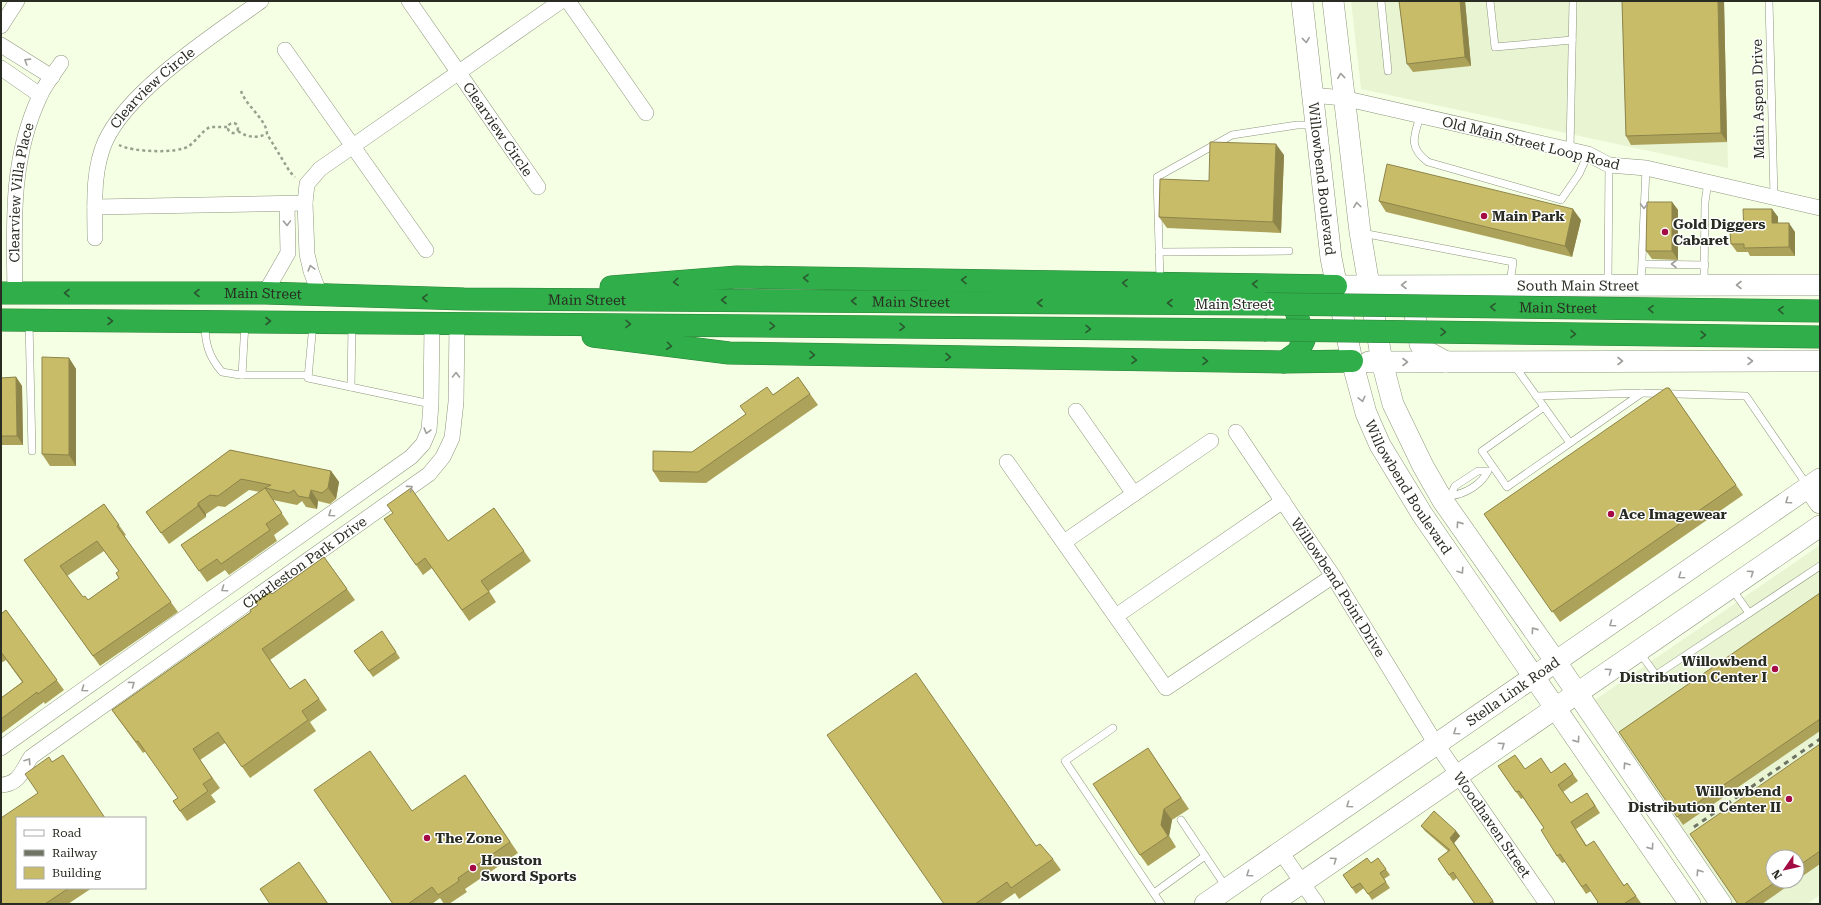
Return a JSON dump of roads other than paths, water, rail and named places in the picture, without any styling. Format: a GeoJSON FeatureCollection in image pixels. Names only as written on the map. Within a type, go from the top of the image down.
{"type":"FeatureCollection","features":[{"type":"Feature","properties":{"kind":"highway"},"geometry":{"type":"LineString","coordinates":[[464,299],[737,277],[1336,286]]}},
{"type":"Feature","properties":{"kind":"highway"},"geometry":{"type":"LineString","coordinates":[[1278,285],[1293,300],[1304,340],[1298,352],[1284,362]]}},
{"type":"Feature","properties":{"kind":"highway","name":"Main Street"},"geometry":{"type":"LineString","coordinates":[[8,293],[265,293],[464,299],[1265,304],[1820,310]]}},
{"type":"Feature","properties":{"kind":"highway","name":"Main Street"},"geometry":{"type":"LineString","coordinates":[[1,320],[1264,330],[1820,337]]}},
{"type":"Feature","properties":{"kind":"highway"},"geometry":{"type":"LineString","coordinates":[[491,323],[729,353],[1284,362],[1352,361]]}},
{"type":"Feature","properties":{"kind":"main road","name":"Willowbend Boulevard"},"geometry":{"type":"LineString","coordinates":[[1302,1],[1327,232],[1336,286],[1352,361],[1366,413],[1377,439],[1422,514],[1690,904]]}},
{"type":"Feature","properties":{"kind":"main road","name":"Willowbend Boulevard"},"geometry":{"type":"LineString","coordinates":[[1333,1],[1343,98],[1360,232],[1382,362],[1393,404],[1423,466],[1721,904]]}},
{"type":"Feature","properties":{"kind":"main road"},"geometry":{"type":"LineString","coordinates":[[1439,285],[1422,296],[1414,309],[1420,344],[1424,350],[1446,362]]}},
{"type":"Feature","properties":{"kind":"main road","name":"South Main Street"},"geometry":{"type":"LineString","coordinates":[[1336,286],[1820,285]]}},
{"type":"Feature","properties":{"kind":"main road"},"geometry":{"type":"LineString","coordinates":[[1352,361],[1820,361]]}},
{"type":"Feature","properties":{"kind":"main road","name":"Stella Link Road"},"geometry":{"type":"LineString","coordinates":[[1205,904],[1556,662],[1816,490]]}},
{"type":"Feature","properties":{"kind":"main road"},"geometry":{"type":"LineString","coordinates":[[1422,514],[1446,498]]}},
{"type":"Feature","properties":{"kind":"main road"},"geometry":{"type":"LineString","coordinates":[[1271,904],[1820,526]]}},
{"type":"Feature","properties":{"kind":"street"},"geometry":{"type":"LineString","coordinates":[[1,26],[17,1]]}},
{"type":"Feature","properties":{"kind":"street","name":"Clearview Circle"},"geometry":{"type":"LineString","coordinates":[[95,238],[95,190],[99,161],[107,139],[115,124],[132,102],[197,48],[261,1]]}},
{"type":"Feature","properties":{"kind":"street","name":"Clearview Circle"},"geometry":{"type":"LineString","coordinates":[[409,1],[538,187]]}},
{"type":"Feature","properties":{"kind":"street","name":"Clearview Circle"},"geometry":{"type":"LineString","coordinates":[[305,203],[307,184],[320,169],[561,1]]}},
{"type":"Feature","properties":{"kind":"street"},"geometry":{"type":"LineString","coordinates":[[568,1],[646,113]]}},
{"type":"Feature","properties":{"kind":"street"},"geometry":{"type":"LineString","coordinates":[[1,45],[52,77]]}},
{"type":"Feature","properties":{"kind":"street"},"geometry":{"type":"LineString","coordinates":[[285,50],[426,250]]}},
{"type":"Feature","properties":{"kind":"street","name":"Clearview Villa Place"},"geometry":{"type":"LineString","coordinates":[[8,293],[17,175],[26,129],[40,95],[61,63]]}},
{"type":"Feature","properties":{"kind":"street"},"geometry":{"type":"LineString","coordinates":[[1,68],[40,95]]}},
{"type":"Feature","properties":{"kind":"street","name":"Old Main Street Loop Road"},"geometry":{"type":"LineString","coordinates":[[1312,95],[1343,98],[1588,154],[1609,165],[1646,168],[1820,208]]}},
{"type":"Feature","properties":{"kind":"street"},"geometry":{"type":"LineString","coordinates":[[95,206],[287,205],[305,203],[307,254],[311,271],[320,295]]}},
{"type":"Feature","properties":{"kind":"street"},"geometry":{"type":"LineString","coordinates":[[265,293],[288,252],[287,205]]}},
{"type":"Feature","properties":{"kind":"street"},"geometry":{"type":"LineString","coordinates":[[288,242],[307,239]]}},
{"type":"Feature","properties":{"kind":"street","name":"Charleston Park Drive"},"geometry":{"type":"LineString","coordinates":[[1,748],[411,457],[423,444],[429,430],[432,404],[432,323]]}},
{"type":"Feature","properties":{"kind":"street","name":"Charleston Park Drive"},"geometry":{"type":"LineString","coordinates":[[1,785],[7,785],[16,780],[31,757],[214,625],[429,474],[443,457],[452,438],[456,402],[457,323]]}},
{"type":"Feature","properties":{"kind":"street"},"geometry":{"type":"LineString","coordinates":[[1076,411],[1134,494]]}},
{"type":"Feature","properties":{"kind":"street","name":"Willowbend Point Drive"},"geometry":{"type":"LineString","coordinates":[[1236,432],[1333,576],[1437,745]]}},
{"type":"Feature","properties":{"kind":"street"},"geometry":{"type":"LineString","coordinates":[[1064,542],[1211,441]]}},
{"type":"Feature","properties":{"kind":"street"},"geometry":{"type":"LineString","coordinates":[[1007,462],[1166,688],[1333,576]]}},
{"type":"Feature","properties":{"kind":"street"},"geometry":{"type":"LineString","coordinates":[[380,480],[394,500]]}},
{"type":"Feature","properties":{"kind":"street"},"geometry":{"type":"LineString","coordinates":[[1116,616],[1283,501]]}},
{"type":"Feature","properties":{"kind":"street"},"geometry":{"type":"LineString","coordinates":[[201,605],[214,625]]}},
{"type":"Feature","properties":{"kind":"street"},"geometry":{"type":"LineString","coordinates":[[45,716],[59,737]]}},
{"type":"Feature","properties":{"kind":"street","name":"Woodhaven Street"},"geometry":{"type":"LineString","coordinates":[[1437,745],[1547,904]]}},
{"type":"Feature","properties":{"kind":"street"},"geometry":{"type":"LineString","coordinates":[[1281,852],[1317,904]]}},
{"type":"Feature","properties":{"kind":"lane"},"geometry":{"type":"LineString","coordinates":[[1381,1],[1388,71]]}},
{"type":"Feature","properties":{"kind":"lane"},"geometry":{"type":"LineString","coordinates":[[1490,1],[1495,47],[1572,40]]}},
{"type":"Feature","properties":{"kind":"lane"},"geometry":{"type":"LineString","coordinates":[[1570,150],[1573,1]]}},
{"type":"Feature","properties":{"kind":"lane","name":"Main Aspen Drive"},"geometry":{"type":"LineString","coordinates":[[1769,1],[1774,197]]}},
{"type":"Feature","properties":{"kind":"lane"},"geometry":{"type":"LineString","coordinates":[[1420,116],[1414,143],[1418,155],[1428,162],[1560,200],[1579,174],[1588,154]]}},
{"type":"Feature","properties":{"kind":"lane"},"geometry":{"type":"LineString","coordinates":[[1160,283],[1156,177],[1232,134],[1297,125],[1315,125]]}},
{"type":"Feature","properties":{"kind":"lane"},"geometry":{"type":"LineString","coordinates":[[1608,286],[1609,165]]}},
{"type":"Feature","properties":{"kind":"lane"},"geometry":{"type":"LineString","coordinates":[[1641,285],[1646,168]]}},
{"type":"Feature","properties":{"kind":"lane"},"geometry":{"type":"LineString","coordinates":[[1704,285],[1705,202],[1708,182]]}},
{"type":"Feature","properties":{"kind":"lane"},"geometry":{"type":"LineString","coordinates":[[1360,232],[1513,262],[1509,285]]}},
{"type":"Feature","properties":{"kind":"lane"},"geometry":{"type":"LineString","coordinates":[[1159,252],[1290,252]]}},
{"type":"Feature","properties":{"kind":"lane"},"geometry":{"type":"LineString","coordinates":[[1643,264],[1705,264]]}},
{"type":"Feature","properties":{"kind":"lane"},"geometry":{"type":"LineString","coordinates":[[29,320],[32,451]]}},
{"type":"Feature","properties":{"kind":"lane"},"geometry":{"type":"LineString","coordinates":[[205,321],[205,334],[212,360],[222,372],[242,375],[308,375]]}},
{"type":"Feature","properties":{"kind":"lane"},"geometry":{"type":"LineString","coordinates":[[242,375],[245,321]]}},
{"type":"Feature","properties":{"kind":"lane"},"geometry":{"type":"LineString","coordinates":[[313,322],[308,378],[432,404]]}},
{"type":"Feature","properties":{"kind":"lane"},"geometry":{"type":"LineString","coordinates":[[351,387],[352,322]]}},
{"type":"Feature","properties":{"kind":"lane"},"geometry":{"type":"LineString","coordinates":[[1511,362],[1570,443]]}},
{"type":"Feature","properties":{"kind":"lane"},"geometry":{"type":"LineString","coordinates":[[1536,396],[1642,393],[1746,396],[1816,490]]}},
{"type":"Feature","properties":{"kind":"lane"},"geometry":{"type":"LineString","coordinates":[[1544,407],[1482,451],[1491,469],[1507,486],[1642,393]]}},
{"type":"Feature","properties":{"kind":"lane"},"geometry":{"type":"LineString","coordinates":[[1446,498],[1455,486],[1478,471],[1491,469]]}},
{"type":"Feature","properties":{"kind":"lane"},"geometry":{"type":"LineString","coordinates":[[1446,498],[1461,495],[1484,479],[1491,469]]}},
{"type":"Feature","properties":{"kind":"lane"},"geometry":{"type":"LineString","coordinates":[[1638,651],[1656,674],[1820,566]]}},
{"type":"Feature","properties":{"kind":"lane"},"geometry":{"type":"LineString","coordinates":[[1731,587],[1749,613]]}},
{"type":"Feature","properties":{"kind":"lane"},"geometry":{"type":"LineString","coordinates":[[1113,728],[1065,761],[1161,904]]}},
{"type":"Feature","properties":{"kind":"lane"},"geometry":{"type":"LineString","coordinates":[[1181,820],[1227,889]]}},
{"type":"Feature","properties":{"kind":"lane"},"geometry":{"type":"LineString","coordinates":[[1154,893],[1205,856]]}},
{"type":"Feature","properties":{"kind":"railway"},"geometry":{"type":"LineString","coordinates":[[1694,827],[1820,739]]}},
{"type":"Feature","properties":{"kind":"place","name":"Main Park"},"geometry":{"type":"Point","coordinates":[1484,216]}},
{"type":"Feature","properties":{"kind":"place","name":"Gold Diggers Cabaret"},"geometry":{"type":"Point","coordinates":[1665,232]}},
{"type":"Feature","properties":{"kind":"place","name":"Ace Imagewear"},"geometry":{"type":"Point","coordinates":[1611,514]}},
{"type":"Feature","properties":{"kind":"place","name":"Willowbend Distribution Center I"},"geometry":{"type":"Point","coordinates":[1775,669]}},
{"type":"Feature","properties":{"kind":"place","name":"Willowbend Distribution Center II"},"geometry":{"type":"Point","coordinates":[1789,799]}},
{"type":"Feature","properties":{"kind":"place","name":"The Zone"},"geometry":{"type":"Point","coordinates":[427,838]}},
{"type":"Feature","properties":{"kind":"place","name":"Houston Sword Sports"},"geometry":{"type":"Point","coordinates":[473,868]}}]}
